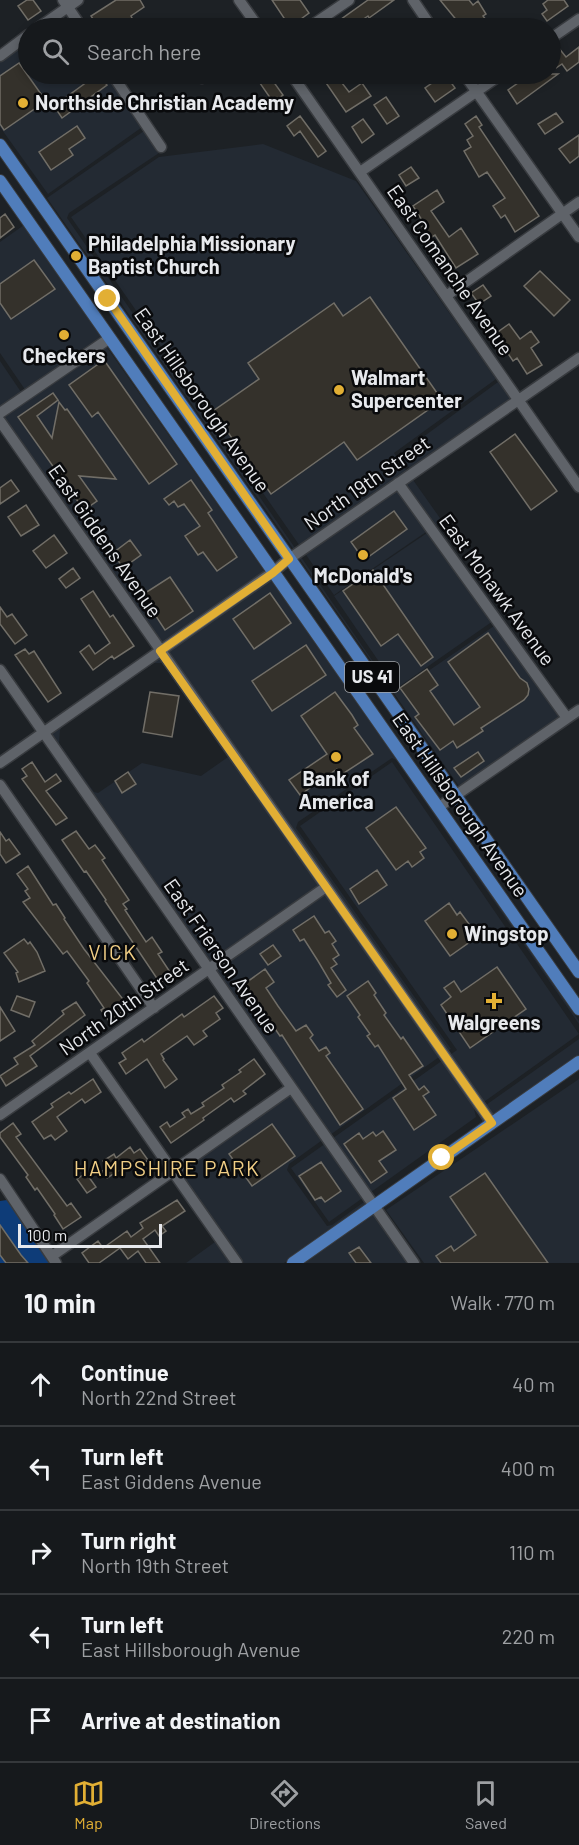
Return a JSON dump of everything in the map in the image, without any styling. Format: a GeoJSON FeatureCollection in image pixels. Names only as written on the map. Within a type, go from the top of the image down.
{"type":"FeatureCollection","features":[{"type":"Feature","properties":{"kind":"main road","name":"East Hillsborough Avenue"},"geometry":{"type":"LineString","coordinates":[[0,145],[579,972]]}},
{"type":"Feature","properties":{"kind":"main road","name":"East Hillsborough Avenue"},"geometry":{"type":"LineString","coordinates":[[0,181],[579,1009]]}},
{"type":"Feature","properties":{"kind":"main road"},"geometry":{"type":"LineString","coordinates":[[292,1263],[579,1062]]}},
{"type":"Feature","properties":{"kind":"street"},"geometry":{"type":"LineString","coordinates":[[49,18],[65,4],[78,0]]}},
{"type":"Feature","properties":{"kind":"street"},"geometry":{"type":"LineString","coordinates":[[239,0],[252,18]]}},
{"type":"Feature","properties":{"kind":"street"},"geometry":{"type":"LineString","coordinates":[[323,18],[349,0]]}},
{"type":"Feature","properties":{"kind":"street"},"geometry":{"type":"LineString","coordinates":[[412,0],[425,18]]}},
{"type":"Feature","properties":{"kind":"street"},"geometry":{"type":"LineString","coordinates":[[65,4],[75,18]]}},
{"type":"Feature","properties":{"kind":"street"},"geometry":{"type":"LineString","coordinates":[[561,31],[579,19]]}},
{"type":"Feature","properties":{"kind":"street"},"geometry":{"type":"LineString","coordinates":[[0,56],[18,42]]}},
{"type":"Feature","properties":{"kind":"street"},"geometry":{"type":"LineString","coordinates":[[122,84],[161,147]]}},
{"type":"Feature","properties":{"kind":"street","name":"East Comanche Avenue"},"geometry":{"type":"LineString","coordinates":[[298,84],[579,488]]}},
{"type":"Feature","properties":{"kind":"street"},"geometry":{"type":"LineString","coordinates":[[471,84],[579,237]]}},
{"type":"Feature","properties":{"kind":"street"},"geometry":{"type":"LineString","coordinates":[[360,172],[487,84]]}},
{"type":"Feature","properties":{"kind":"street"},"geometry":{"type":"LineString","coordinates":[[446,296],[579,202]]}},
{"type":"Feature","properties":{"kind":"street"},"geometry":{"type":"LineString","coordinates":[[0,413],[110,338]]}},
{"type":"Feature","properties":{"kind":"street","name":"North 19th Street"},"geometry":{"type":"LineString","coordinates":[[0,763],[579,358]]}},
{"type":"Feature","properties":{"kind":"street","name":"East Giddens Avenue"},"geometry":{"type":"LineString","coordinates":[[0,421],[492,1123]]}},
{"type":"Feature","properties":{"kind":"street","name":"East Mohawk Avenue"},"geometry":{"type":"LineString","coordinates":[[398,483],[567,718]]}},
{"type":"Feature","properties":{"kind":"street","name":"East Frierson Avenue"},"geometry":{"type":"LineString","coordinates":[[0,670],[414,1263]]}},
{"type":"Feature","properties":{"kind":"street"},"geometry":{"type":"LineString","coordinates":[[439,807],[579,710]]}},
{"type":"Feature","properties":{"kind":"street"},"geometry":{"type":"LineString","coordinates":[[0,785],[154,1008]]}},
{"type":"Feature","properties":{"kind":"street","name":"North 20th Street"},"geometry":{"type":"LineString","coordinates":[[0,1115],[326,887]]}},
{"type":"Feature","properties":{"kind":"street"},"geometry":{"type":"LineString","coordinates":[[90,1053],[237,1263]]}},
{"type":"Feature","properties":{"kind":"street"},"geometry":{"type":"LineString","coordinates":[[0,1179],[54,1260],[173,1171],[291,1088]]}},
{"type":"Feature","properties":{"kind":"shaded area"},"geometry":{"type":"Polygon","coordinates":[[[18,49],[18,84],[115,84],[145,125],[48,194],[0,127],[0,62],[18,49]]]}},
{"type":"Feature","properties":{"kind":"shaded area"},"geometry":{"type":"Polygon","coordinates":[[[144,131],[159,153],[69,213],[67,218],[295,548],[294,550],[47,198],[144,131]]]}},
{"type":"Feature","properties":{"kind":"shaded area"},"geometry":{"type":"Polygon","coordinates":[[[263,144],[356,181],[496,379],[394,453],[442,521],[334,595],[71,217],[159,157],[263,144]]]}},
{"type":"Feature","properties":{"kind":"shaded area"},"geometry":{"type":"Polygon","coordinates":[[[24,225],[103,338],[26,391],[0,353],[0,242],[24,225]]]}},
{"type":"Feature","properties":{"kind":"shaded area"},"geometry":{"type":"Polygon","coordinates":[[[106,346],[265,572],[162,643],[4,416],[106,346]]]}},
{"type":"Feature","properties":{"kind":"shaded area"},"geometry":{"type":"Polygon","coordinates":[[[0,361],[21,392],[0,407],[0,361]]]}},
{"type":"Feature","properties":{"kind":"shaded area"},"geometry":{"type":"Polygon","coordinates":[[[498,382],[511,400],[410,469],[400,454],[498,382]]]}},
{"type":"Feature","properties":{"kind":"shaded area"},"geometry":{"type":"Polygon","coordinates":[[[430,531],[493,621],[397,688],[334,596],[430,531]]]}},
{"type":"Feature","properties":{"kind":"shaded area"},"geometry":{"type":"Polygon","coordinates":[[[301,557],[394,692],[399,691],[494,626],[560,718],[459,786],[299,558],[301,557]]]}},
{"type":"Feature","properties":{"kind":"shaded area"},"geometry":{"type":"Polygon","coordinates":[[[271,580],[579,1021],[579,1024],[396,760],[392,758],[298,822],[296,828],[451,1049],[448,1051],[167,652],[271,580]]]}},
{"type":"Feature","properties":{"kind":"shaded area"},"geometry":{"type":"Polygon","coordinates":[[[158,658],[162,663],[154,663],[62,727],[59,743],[94,792],[98,793],[142,763],[201,776],[228,757],[319,886],[210,963],[50,733],[158,658]]]}},
{"type":"Feature","properties":{"kind":"shaded area"},"geometry":{"type":"Polygon","coordinates":[[[392,762],[579,1034],[474,1109],[476,1117],[329,1222],[291,1168],[457,1050],[300,826],[392,762]]]}},
{"type":"Feature","properties":{"kind":"shaded area"},"geometry":{"type":"Polygon","coordinates":[[[324,894],[439,1057],[330,1135],[216,971],[324,894]]]}},
{"type":"Feature","properties":{"kind":"shaded area"},"geometry":{"type":"Polygon","coordinates":[[[579,1039],[579,1056],[494,1116],[486,1105],[579,1039]]]}},
{"type":"Feature","properties":{"kind":"shaded area"},"geometry":{"type":"Polygon","coordinates":[[[579,1079],[579,1263],[424,1263],[386,1210],[579,1079]]]}},
{"type":"Feature","properties":{"kind":"shaded area"},"geometry":{"type":"Polygon","coordinates":[[[289,1095],[321,1141],[289,1164],[287,1170],[327,1226],[332,1225],[364,1202],[366,1205],[284,1263],[244,1263],[180,1172],[289,1095]]]}},
{"type":"Feature","properties":{"kind":"shaded area"},"geometry":{"type":"Polygon","coordinates":[[[7,1200],[50,1263],[0,1263],[0,1201],[7,1200]]]}},
{"type":"Feature","properties":{"kind":"shaded area"},"geometry":{"type":"Polygon","coordinates":[[[372,1213],[407,1263],[301,1263],[372,1213]]]}},
{"type":"Feature","properties":{"kind":"shaded area"},"geometry":{"type":"Polygon","coordinates":[[[215,1242],[230,1263],[186,1263],[215,1242]]]}},
{"type":"Feature","properties":{"kind":"building"},"geometry":{"type":"Polygon","coordinates":[[[27,0],[33,0],[41,11],[31,18],[27,18],[18,6],[27,0]]]}},
{"type":"Feature","properties":{"kind":"building"},"geometry":{"type":"Polygon","coordinates":[[[116,0],[140,0],[144,7],[131,16],[132,18],[92,18],[91,16],[116,0]]]}},
{"type":"Feature","properties":{"kind":"building"},"geometry":{"type":"Polygon","coordinates":[[[272,0],[300,0],[309,13],[302,18],[284,18],[272,0]]]}},
{"type":"Feature","properties":{"kind":"building"},"geometry":{"type":"Polygon","coordinates":[[[368,0],[394,0],[369,18],[368,16],[343,18],[368,0]]]}},
{"type":"Feature","properties":{"kind":"building"},"geometry":{"type":"Polygon","coordinates":[[[440,0],[469,0],[473,5],[478,1],[486,14],[483,16],[484,18],[455,18],[440,0]]]}},
{"type":"Feature","properties":{"kind":"building"},"geometry":{"type":"Polygon","coordinates":[[[548,0],[564,0],[568,6],[551,18],[545,18],[542,14],[547,10],[543,4],[548,0]]]}},
{"type":"Feature","properties":{"kind":"building"},"geometry":{"type":"Polygon","coordinates":[[[579,47],[579,62],[567,71],[562,64],[561,51],[566,57],[579,47]]]}},
{"type":"Feature","properties":{"kind":"building"},"geometry":{"type":"Polygon","coordinates":[[[18,64],[18,84],[34,84],[46,101],[4,130],[0,124],[0,76],[18,64]]]}},
{"type":"Feature","properties":{"kind":"building"},"geometry":{"type":"Polygon","coordinates":[[[84,84],[107,85],[62,118],[54,106],[84,84]]]}},
{"type":"Feature","properties":{"kind":"building"},"geometry":{"type":"Polygon","coordinates":[[[261,84],[275,84],[283,95],[273,102],[261,84]]]}},
{"type":"Feature","properties":{"kind":"building"},"geometry":{"type":"Polygon","coordinates":[[[327,84],[343,84],[349,92],[363,84],[371,96],[346,112],[327,84]]]}},
{"type":"Feature","properties":{"kind":"building"},"geometry":{"type":"Polygon","coordinates":[[[431,84],[452,84],[455,88],[435,102],[425,88],[431,84]]]}},
{"type":"Feature","properties":{"kind":"building"},"geometry":{"type":"Polygon","coordinates":[[[517,84],[544,84],[517,104],[508,90],[517,84]]]}},
{"type":"Feature","properties":{"kind":"building"},"geometry":{"type":"Polygon","coordinates":[[[386,97],[399,116],[387,124],[374,105],[386,97]]]}},
{"type":"Feature","properties":{"kind":"building"},"geometry":{"type":"Polygon","coordinates":[[[556,113],[563,122],[545,134],[538,124],[556,113]]]}},
{"type":"Feature","properties":{"kind":"building"},"geometry":{"type":"Polygon","coordinates":[[[300,116],[326,151],[318,157],[300,131],[294,136],[287,126],[300,116]]]}},
{"type":"Feature","properties":{"kind":"building"},"geometry":{"type":"Polygon","coordinates":[[[476,116],[482,125],[479,127],[539,216],[515,232],[505,215],[501,218],[493,206],[505,198],[487,172],[479,177],[464,151],[471,147],[467,140],[473,136],[465,124],[476,116]]]}},
{"type":"Feature","properties":{"kind":"building"},"geometry":{"type":"Polygon","coordinates":[[[363,119],[374,134],[362,143],[352,127],[363,119]]]}},
{"type":"Feature","properties":{"kind":"building"},"geometry":{"type":"Polygon","coordinates":[[[77,126],[85,138],[69,149],[73,155],[51,170],[39,152],[77,126]]]}},
{"type":"Feature","properties":{"kind":"building"},"geometry":{"type":"Polygon","coordinates":[[[579,135],[579,156],[570,163],[559,149],[579,135]]]}},
{"type":"Feature","properties":{"kind":"building"},"geometry":{"type":"Polygon","coordinates":[[[411,167],[419,178],[406,186],[399,175],[411,167]]]}},
{"type":"Feature","properties":{"kind":"building"},"geometry":{"type":"Polygon","coordinates":[[[437,190],[444,202],[431,211],[449,237],[461,228],[478,254],[456,268],[435,235],[430,238],[426,233],[422,227],[425,225],[413,206],[437,190]]]}},
{"type":"Feature","properties":{"kind":"building"},"geometry":{"type":"Polygon","coordinates":[[[5,214],[14,227],[0,238],[0,218],[5,214]]]}},
{"type":"Feature","properties":{"kind":"building"},"geometry":{"type":"Polygon","coordinates":[[[34,260],[55,289],[11,319],[0,303],[0,284],[34,260]]]}},
{"type":"Feature","properties":{"kind":"building"},"geometry":{"type":"Polygon","coordinates":[[[540,271],[570,300],[554,316],[524,286],[540,271]]]}},
{"type":"Feature","properties":{"kind":"building"},"geometry":{"type":"Polygon","coordinates":[[[483,285],[491,296],[479,304],[471,293],[483,285]]]}},
{"type":"Feature","properties":{"kind":"building","name":"Walmart Supercenter"},"geometry":{"type":"Polygon","coordinates":[[[370,297],[442,400],[357,460],[344,442],[271,494],[213,411],[259,379],[248,363],[334,303],[343,316],[370,297]]]}},
{"type":"Feature","properties":{"kind":"building"},"geometry":{"type":"Polygon","coordinates":[[[509,324],[520,339],[531,331],[539,342],[531,348],[542,365],[527,374],[517,358],[513,361],[495,334],[509,324]]]}},
{"type":"Feature","properties":{"kind":"building"},"geometry":{"type":"Polygon","coordinates":[[[104,360],[177,464],[149,484],[98,412],[92,417],[69,385],[104,360]]]}},
{"type":"Feature","properties":{"kind":"building"},"geometry":{"type":"Polygon","coordinates":[[[53,393],[58,400],[37,416],[52,438],[59,402],[65,410],[67,409],[116,479],[79,476],[97,501],[84,510],[18,417],[53,393]]]}},
{"type":"Feature","properties":{"kind":"building"},"geometry":{"type":"Polygon","coordinates":[[[515,434],[557,491],[531,510],[490,452],[515,434]]]}},
{"type":"Feature","properties":{"kind":"building"},"geometry":{"type":"Polygon","coordinates":[[[11,480],[19,491],[0,504],[0,488],[11,480]]]}},
{"type":"Feature","properties":{"kind":"building"},"geometry":{"type":"Polygon","coordinates":[[[191,480],[212,510],[208,513],[237,557],[217,571],[203,552],[198,555],[185,536],[200,526],[184,504],[178,507],[174,501],[169,505],[164,499],[191,480]]]}},
{"type":"Feature","properties":{"kind":"building"},"geometry":{"type":"Polygon","coordinates":[[[26,505],[39,525],[21,536],[8,517],[26,505]]]}},
{"type":"Feature","properties":{"kind":"building"},"geometry":{"type":"Polygon","coordinates":[[[394,511],[407,529],[364,560],[351,542],[394,511]]]}},
{"type":"Feature","properties":{"kind":"building"},"geometry":{"type":"Polygon","coordinates":[[[54,535],[67,553],[46,568],[33,551],[54,535]]]}},
{"type":"Feature","properties":{"kind":"building"},"geometry":{"type":"Polygon","coordinates":[[[130,540],[141,555],[123,568],[113,553],[130,540]]]}},
{"type":"Feature","properties":{"kind":"building"},"geometry":{"type":"Polygon","coordinates":[[[73,568],[80,578],[66,588],[59,579],[73,568]]]}},
{"type":"Feature","properties":{"kind":"building"},"geometry":{"type":"Polygon","coordinates":[[[373,570],[433,657],[421,666],[398,634],[381,646],[343,591],[373,570]]]}},
{"type":"Feature","properties":{"kind":"building"},"geometry":{"type":"Polygon","coordinates":[[[170,577],[193,611],[165,630],[142,595],[170,577]]]}},
{"type":"Feature","properties":{"kind":"building"},"geometry":{"type":"Polygon","coordinates":[[[93,591],[110,617],[113,615],[134,646],[114,659],[112,656],[93,670],[80,652],[89,645],[95,654],[110,643],[81,599],[93,591]]]}},
{"type":"Feature","properties":{"kind":"building"},"geometry":{"type":"Polygon","coordinates":[[[270,593],[291,623],[254,649],[233,619],[270,593]]]}},
{"type":"Feature","properties":{"kind":"building"},"geometry":{"type":"Polygon","coordinates":[[[0,607],[7,617],[12,614],[27,635],[15,644],[0,624],[0,607]]]}},
{"type":"Feature","properties":{"kind":"building"},"geometry":{"type":"Polygon","coordinates":[[[488,633],[520,678],[527,683],[528,695],[481,728],[483,731],[457,748],[453,741],[440,750],[415,717],[419,714],[400,688],[427,669],[438,685],[430,691],[454,725],[480,707],[448,662],[488,633]]]}},
{"type":"Feature","properties":{"kind":"building"},"geometry":{"type":"Polygon","coordinates":[[[306,645],[326,675],[272,711],[252,681],[306,645]]]}},
{"type":"Feature","properties":{"kind":"building"},"geometry":{"type":"Polygon","coordinates":[[[25,649],[29,654],[34,651],[61,693],[48,702],[15,655],[25,649]]]}},
{"type":"Feature","properties":{"kind":"building"},"geometry":{"type":"Polygon","coordinates":[[[150,692],[179,696],[172,737],[143,732],[150,692]]]}},
{"type":"Feature","properties":{"kind":"building"},"geometry":{"type":"Polygon","coordinates":[[[335,692],[358,725],[354,728],[373,754],[341,775],[337,769],[300,795],[289,780],[327,754],[301,716],[335,692]]]}},
{"type":"Feature","properties":{"kind":"building"},"geometry":{"type":"Polygon","coordinates":[[[478,752],[484,761],[461,777],[454,768],[478,752]]]}},
{"type":"Feature","properties":{"kind":"building"},"geometry":{"type":"Polygon","coordinates":[[[32,762],[45,782],[56,774],[61,781],[46,791],[67,818],[56,825],[22,779],[27,776],[22,769],[32,762]]]}},
{"type":"Feature","properties":{"kind":"building"},"geometry":{"type":"Polygon","coordinates":[[[128,772],[136,784],[122,793],[115,781],[128,772]]]}},
{"type":"Feature","properties":{"kind":"building"},"geometry":{"type":"Polygon","coordinates":[[[396,807],[426,848],[420,852],[424,858],[412,867],[408,861],[396,870],[366,828],[396,807]]]}},
{"type":"Feature","properties":{"kind":"building"},"geometry":{"type":"Polygon","coordinates":[[[76,831],[89,849],[95,845],[105,858],[102,860],[129,900],[123,904],[127,909],[125,910],[146,942],[152,937],[162,952],[158,954],[172,975],[160,983],[106,900],[62,840],[76,831]]]}},
{"type":"Feature","properties":{"kind":"building"},"geometry":{"type":"Polygon","coordinates":[[[0,832],[6,841],[9,839],[20,854],[6,863],[0,854],[0,832]]]}},
{"type":"Feature","properties":{"kind":"building"},"geometry":{"type":"Polygon","coordinates":[[[28,866],[53,905],[56,904],[84,949],[129,1007],[109,1021],[101,1010],[104,1008],[87,983],[89,981],[67,951],[63,954],[23,902],[30,898],[25,891],[28,889],[17,874],[28,866]]]}},
{"type":"Feature","properties":{"kind":"building"},"geometry":{"type":"Polygon","coordinates":[[[377,870],[387,885],[359,904],[350,889],[377,870]]]}},
{"type":"Feature","properties":{"kind":"building"},"geometry":{"type":"Polygon","coordinates":[[[449,903],[457,915],[460,912],[469,924],[465,927],[474,939],[450,956],[425,921],[449,903]]]}},
{"type":"Feature","properties":{"kind":"building"},"geometry":{"type":"Polygon","coordinates":[[[314,916],[325,933],[329,931],[336,941],[332,944],[339,955],[333,959],[337,964],[331,968],[346,990],[337,997],[328,985],[331,983],[304,939],[300,941],[293,930],[314,916]]]}},
{"type":"Feature","properties":{"kind":"building"},"geometry":{"type":"Polygon","coordinates":[[[24,939],[28,944],[30,942],[37,952],[45,971],[19,982],[16,973],[18,972],[4,953],[24,939]]]}},
{"type":"Feature","properties":{"kind":"building"},"geometry":{"type":"Polygon","coordinates":[[[273,945],[281,956],[268,965],[260,954],[273,945]]]}},
{"type":"Feature","properties":{"kind":"building","name":"Walgreens"},"geometry":{"type":"Polygon","coordinates":[[[497,967],[526,1009],[470,1048],[441,1005],[451,997],[444,988],[454,981],[461,992],[497,967]]]}},
{"type":"Feature","properties":{"kind":"building"},"geometry":{"type":"Polygon","coordinates":[[[265,969],[274,982],[266,988],[278,1006],[296,1031],[306,1025],[313,1035],[310,1038],[319,1051],[326,1047],[330,1053],[326,1056],[363,1109],[340,1125],[282,1035],[280,1036],[253,997],[249,1000],[240,987],[265,969]]]}},
{"type":"Feature","properties":{"kind":"building"},"geometry":{"type":"Polygon","coordinates":[[[368,981],[386,1013],[384,1015],[423,1066],[409,1075],[419,1090],[424,1086],[429,1092],[423,1096],[436,1115],[414,1130],[393,1098],[406,1089],[378,1045],[375,1047],[367,1036],[370,1034],[347,996],[368,981]]]}},
{"type":"Feature","properties":{"kind":"building"},"geometry":{"type":"Polygon","coordinates":[[[17,996],[35,1002],[29,1017],[11,1010],[17,996]]]}},
{"type":"Feature","properties":{"kind":"building"},"geometry":{"type":"Polygon","coordinates":[[[214,996],[223,1008],[216,1013],[220,1019],[203,1031],[207,1036],[194,1045],[187,1036],[161,1054],[177,1079],[165,1088],[147,1059],[126,1074],[119,1063],[126,1059],[122,1053],[142,1039],[144,1042],[182,1014],[184,1017],[214,996]]]}},
{"type":"Feature","properties":{"kind":"building"},"geometry":{"type":"Polygon","coordinates":[[[76,1002],[85,1015],[30,1056],[37,1066],[6,1086],[0,1076],[18,1064],[14,1058],[35,1045],[32,1041],[64,1014],[62,1011],[76,1002]]]}},
{"type":"Feature","properties":{"kind":"building"},"geometry":{"type":"Polygon","coordinates":[[[0,1007],[15,1031],[0,1041],[0,1007]]]}},
{"type":"Feature","properties":{"kind":"building"},"geometry":{"type":"Polygon","coordinates":[[[254,1059],[265,1074],[243,1091],[246,1094],[234,1102],[231,1098],[171,1143],[160,1127],[167,1122],[170,1127],[185,1117],[182,1113],[188,1109],[191,1114],[204,1106],[202,1103],[224,1088],[222,1085],[241,1072],[239,1070],[254,1059]]]}},
{"type":"Feature","properties":{"kind":"building"},"geometry":{"type":"Polygon","coordinates":[[[93,1079],[101,1092],[85,1103],[82,1099],[57,1117],[67,1131],[55,1140],[51,1135],[44,1139],[32,1122],[53,1107],[51,1104],[93,1079]]]}},
{"type":"Feature","properties":{"kind":"building"},"geometry":{"type":"Polygon","coordinates":[[[13,1123],[21,1134],[16,1137],[67,1206],[71,1203],[81,1217],[63,1229],[55,1214],[37,1188],[35,1190],[26,1177],[28,1175],[0,1137],[0,1133],[13,1123]]]}},
{"type":"Feature","properties":{"kind":"building"},"geometry":{"type":"Polygon","coordinates":[[[272,1124],[295,1156],[252,1186],[229,1154],[272,1124]]]}},
{"type":"Feature","properties":{"kind":"building"},"geometry":{"type":"Polygon","coordinates":[[[383,1131],[396,1150],[379,1161],[387,1172],[371,1183],[344,1144],[359,1133],[363,1139],[373,1132],[376,1136],[383,1131]]]}},
{"type":"Feature","properties":{"kind":"building"},"geometry":{"type":"Polygon","coordinates":[[[130,1147],[134,1153],[140,1149],[148,1160],[137,1168],[133,1162],[107,1178],[102,1171],[108,1168],[103,1161],[114,1154],[116,1158],[130,1147]]]}},
{"type":"Feature","properties":{"kind":"building"},"geometry":{"type":"Polygon","coordinates":[[[321,1162],[341,1191],[325,1202],[321,1197],[315,1200],[299,1176],[321,1162]]]}},
{"type":"Feature","properties":{"kind":"building"},"geometry":{"type":"Polygon","coordinates":[[[86,1173],[96,1187],[87,1193],[77,1179],[86,1173]]]}},
{"type":"Feature","properties":{"kind":"building"},"geometry":{"type":"Polygon","coordinates":[[[485,1173],[548,1263],[441,1263],[436,1256],[451,1246],[454,1251],[476,1235],[450,1197],[485,1173]]]}},
{"type":"Feature","properties":{"kind":"building"},"geometry":{"type":"Polygon","coordinates":[[[177,1200],[185,1211],[162,1226],[166,1231],[159,1236],[155,1230],[143,1239],[160,1263],[146,1263],[138,1251],[128,1259],[120,1248],[99,1263],[89,1263],[82,1253],[98,1241],[103,1248],[127,1231],[131,1237],[143,1228],[140,1223],[177,1200]]]}},
{"type":"Feature","properties":{"kind":"building"},"geometry":{"type":"Polygon","coordinates":[[[0,1225],[28,1263],[6,1263],[0,1255],[0,1225]]]}},
{"type":"Feature","properties":{"kind":"building"},"geometry":{"type":"Polygon","coordinates":[[[359,1247],[371,1263],[356,1263],[349,1253],[359,1247]]]}},
{"type":"Feature","properties":{"kind":"place","name":"Northside Christian Academy"},"geometry":{"type":"Point","coordinates":[23,103]}},
{"type":"Feature","properties":{"kind":"place","name":"Philadelphia Missionary Baptist Church"},"geometry":{"type":"Point","coordinates":[76,256]}},
{"type":"Feature","properties":{"kind":"place","name":"Checkers"},"geometry":{"type":"Point","coordinates":[64,335]}},
{"type":"Feature","properties":{"kind":"place","name":"Walmart Supercenter"},"geometry":{"type":"Point","coordinates":[339,390]}},
{"type":"Feature","properties":{"kind":"place","name":"McDonald's"},"geometry":{"type":"Point","coordinates":[363,555]}},
{"type":"Feature","properties":{"kind":"place","name":"Bank of America"},"geometry":{"type":"Point","coordinates":[336,757]}},
{"type":"Feature","properties":{"kind":"place","name":"Wingstop"},"geometry":{"type":"Point","coordinates":[452,934]}},
{"type":"Feature","properties":{"kind":"place","name":"Walgreens"},"geometry":{"type":"Point","coordinates":[494,1001]}},
{"type":"Feature","properties":{"kind":"district","name":"VICK"},"geometry":{"type":"Point","coordinates":[113,953]}},
{"type":"Feature","properties":{"kind":"district","name":"HAMPSHIRE PARK"},"geometry":{"type":"Point","coordinates":[167,1169]}},
{"type":"Feature","properties":{"kind":"route"},"geometry":{"type":"LineString","coordinates":[[108,299],[289,559],[273,573],[160,651],[492,1123],[442,1158]]}}]}
